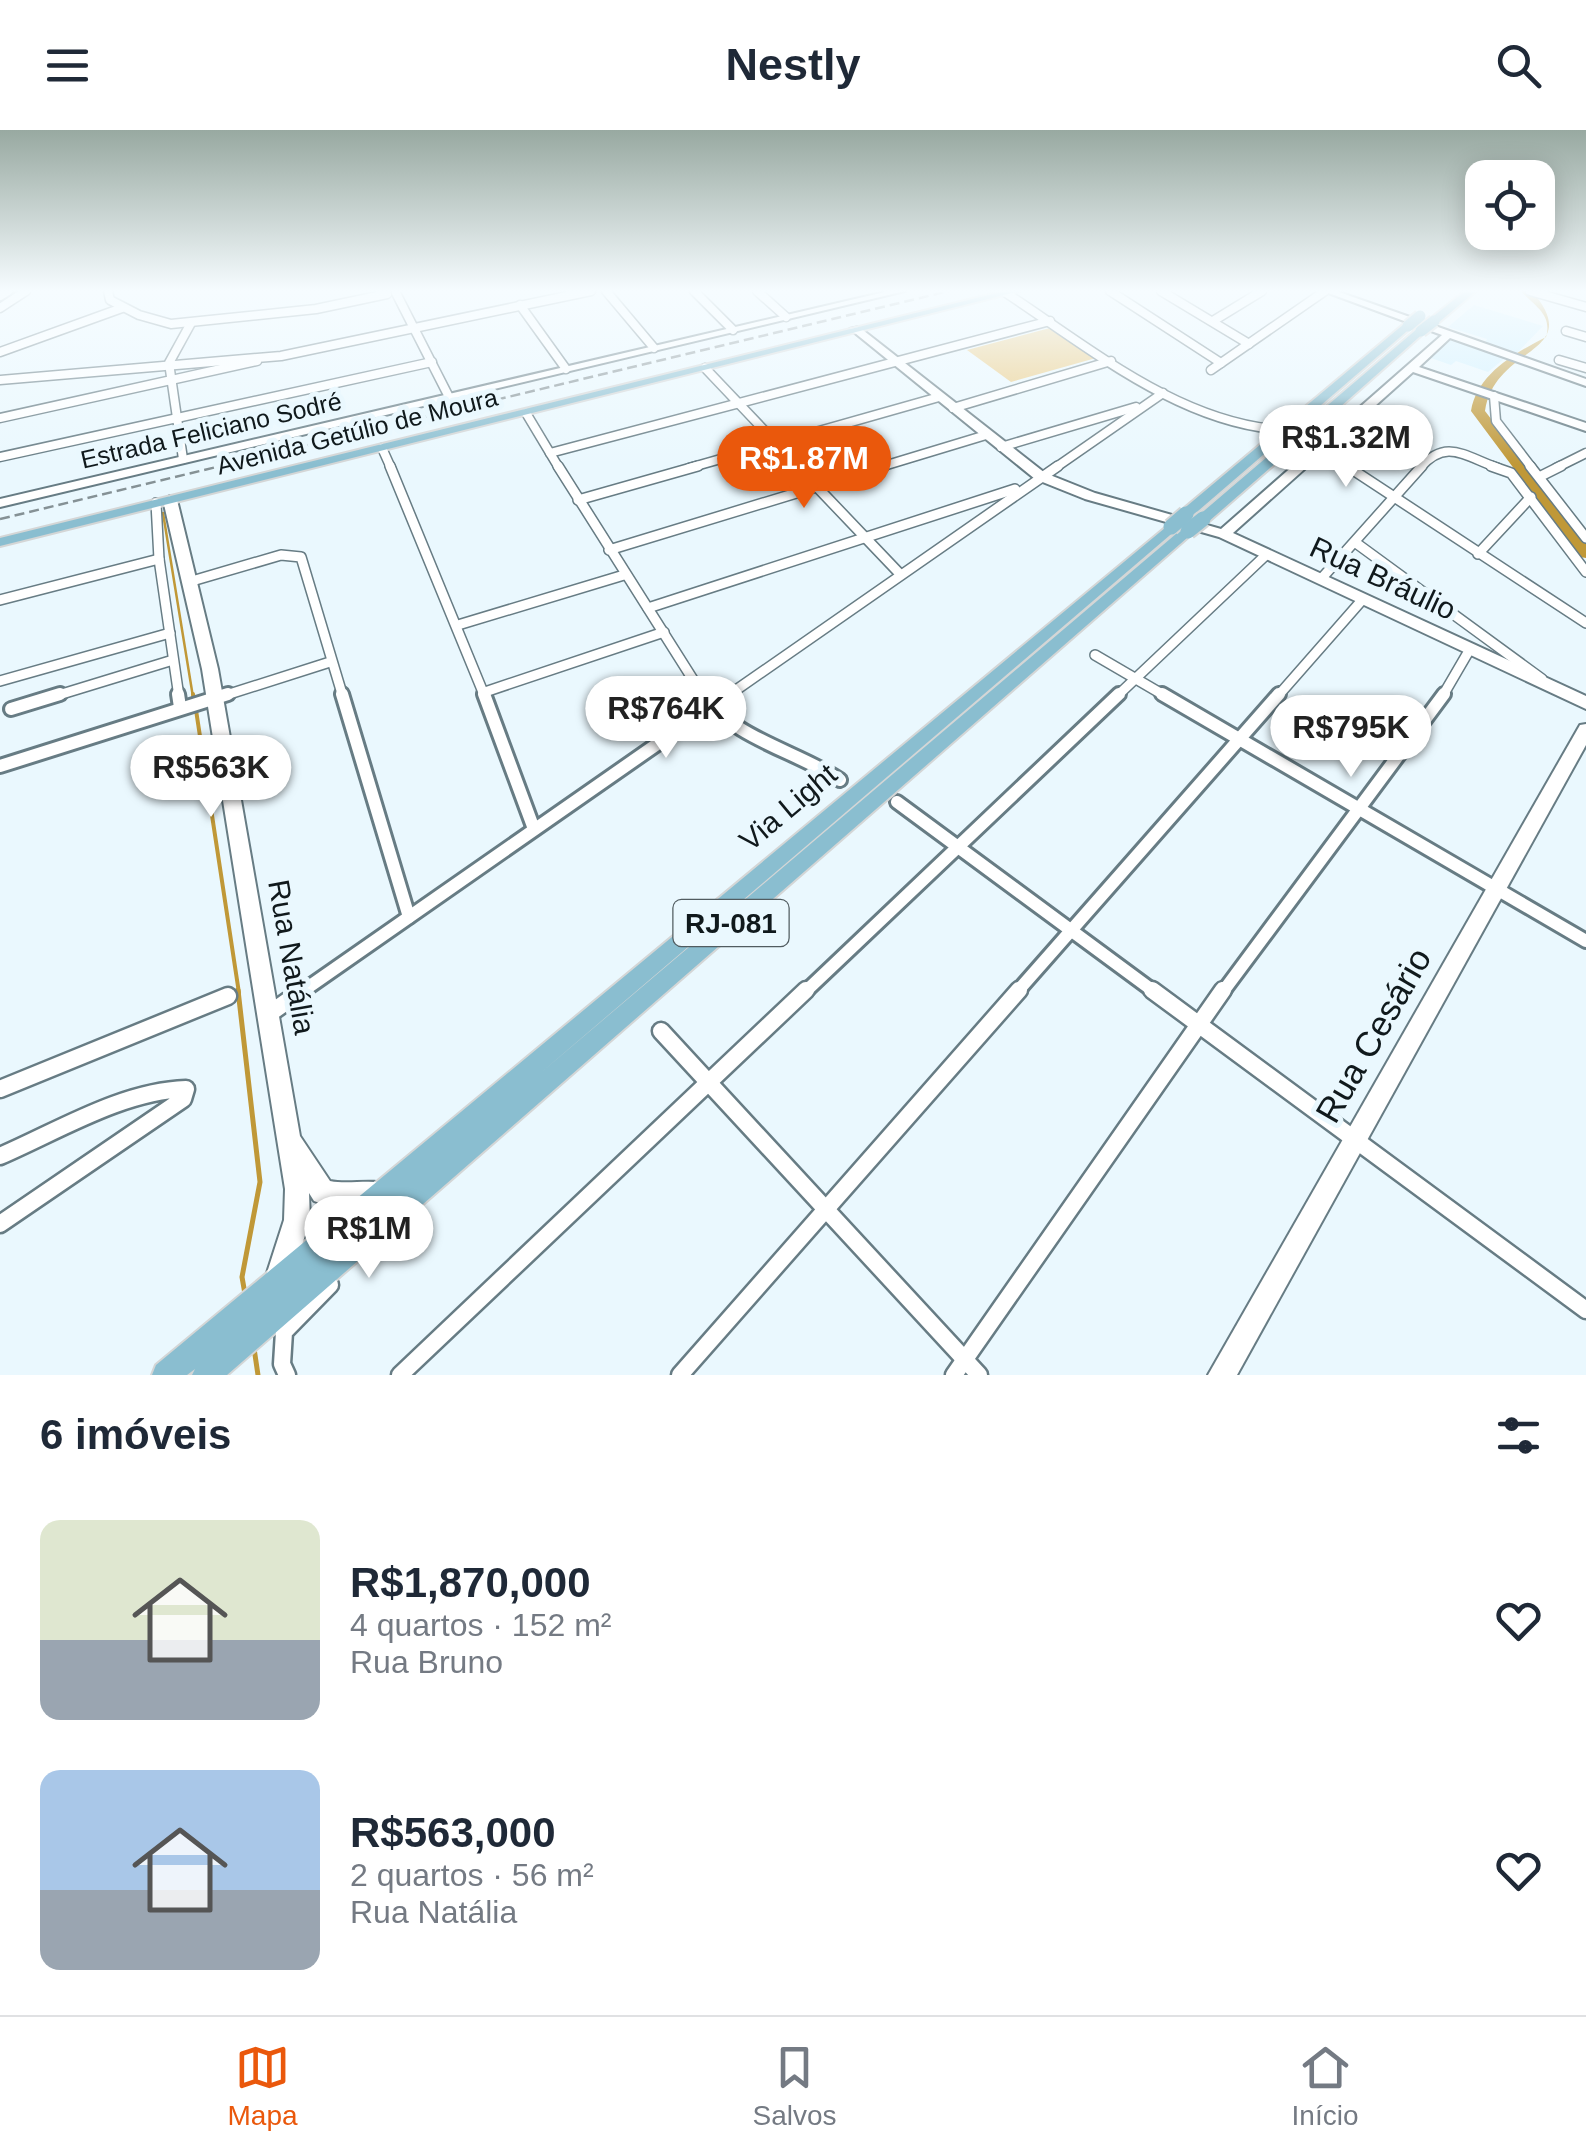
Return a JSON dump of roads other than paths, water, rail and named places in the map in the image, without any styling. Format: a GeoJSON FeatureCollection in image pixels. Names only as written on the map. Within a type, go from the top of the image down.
{"type":"FeatureCollection","features":[{"type":"Feature","properties":{"kind":"main road","name":"Avenida Getúlio de Moura"},"geometry":{"type":"LineString","coordinates":[[0,542],[163,502],[243,476],[550,394],[736,349]]}},
{"type":"Feature","properties":{"kind":"main road","name":"Avenida Getúlio de Moura"},"geometry":{"type":"LineString","coordinates":[[0,529],[382,448],[778,349]]}},
{"type":"Feature","properties":{"kind":"main road","name":"Via Light"},"geometry":{"type":"LineString","coordinates":[[166,1375],[220,1332],[426,1186],[1187,523],[1263,450],[1385,349]]}},
{"type":"Feature","properties":{"kind":"main road","name":"Via Light"},"geometry":{"type":"LineString","coordinates":[[213,1370],[274,1296],[380,1194],[1187,523],[1331,408],[1391,349]]}},
{"type":"Feature","properties":{"kind":"main road"},"geometry":{"type":"LineString","coordinates":[[609,392],[578,394],[627,376]]}},
{"type":"Feature","properties":{"kind":"main road"},"geometry":{"type":"LineString","coordinates":[[526,413],[562,400],[550,394]]}},
{"type":"Feature","properties":{"kind":"main road"},"geometry":{"type":"LineString","coordinates":[[1320,448],[1317,436],[1331,408]]}},
{"type":"Feature","properties":{"kind":"street"},"geometry":{"type":"LineString","coordinates":[[177,349],[169,363],[183,459]]}},
{"type":"Feature","properties":{"kind":"street"},"geometry":{"type":"LineString","coordinates":[[0,418],[314,349]]}},
{"type":"Feature","properties":{"kind":"street"},"geometry":{"type":"LineString","coordinates":[[425,349],[449,397]]}},
{"type":"Feature","properties":{"kind":"street"},"geometry":{"type":"LineString","coordinates":[[552,349],[566,369]]}},
{"type":"Feature","properties":{"kind":"street","name":"Estrada Feliciano Sodré"},"geometry":{"type":"LineString","coordinates":[[0,503],[649,349]]}},
{"type":"Feature","properties":{"kind":"street","name":"Rua Bráulio"},"geometry":{"type":"LineString","coordinates":[[880,349],[1040,476],[1090,496],[1224,534],[1586,703]]}},
{"type":"Feature","properties":{"kind":"street"},"geometry":{"type":"LineString","coordinates":[[550,452],[944,349]]}},
{"type":"Feature","properties":{"kind":"street"},"geometry":{"type":"LineString","coordinates":[[1092,349],[1163,393],[1248,427],[1287,430]]}},
{"type":"Feature","properties":{"kind":"street"},"geometry":{"type":"LineString","coordinates":[[1200,349],[1221,363]]}},
{"type":"Feature","properties":{"kind":"street"},"geometry":{"type":"LineString","coordinates":[[1211,370],[1241,349]]}},
{"type":"Feature","properties":{"kind":"street"},"geometry":{"type":"LineString","coordinates":[[1224,534],[1432,349]]}},
{"type":"Feature","properties":{"kind":"street"},"geometry":{"type":"LineString","coordinates":[[1492,349],[1586,383]]}},
{"type":"Feature","properties":{"kind":"street"},"geometry":{"type":"LineString","coordinates":[[0,376],[281,356]]}},
{"type":"Feature","properties":{"kind":"street"},"geometry":{"type":"LineString","coordinates":[[1559,360],[1586,368]]}},
{"type":"Feature","properties":{"kind":"street"},"geometry":{"type":"LineString","coordinates":[[0,457],[432,362]]}},
{"type":"Feature","properties":{"kind":"street"},"geometry":{"type":"LineString","coordinates":[[952,408],[1111,362]]}},
{"type":"Feature","properties":{"kind":"street"},"geometry":{"type":"LineString","coordinates":[[705,368],[900,574]]}},
{"type":"Feature","properties":{"kind":"street"},"geometry":{"type":"LineString","coordinates":[[1411,368],[1586,427]]}},
{"type":"Feature","properties":{"kind":"street"},"geometry":{"type":"LineString","coordinates":[[269,1014],[710,704],[1163,393]]}},
{"type":"Feature","properties":{"kind":"street"},"geometry":{"type":"LineString","coordinates":[[1491,395],[1496,420],[1586,538]]}},
{"type":"Feature","properties":{"kind":"street"},"geometry":{"type":"LineString","coordinates":[[578,500],[939,397]]}},
{"type":"Feature","properties":{"kind":"street"},"geometry":{"type":"LineString","coordinates":[[1001,447],[1148,403]]}},
{"type":"Feature","properties":{"kind":"street"},"geometry":{"type":"LineString","coordinates":[[526,413],[624,575],[710,704],[752,736],[816,764],[840,780]]}},
{"type":"Feature","properties":{"kind":"street"},"geometry":{"type":"LineString","coordinates":[[1104,415],[1119,423]]}},
{"type":"Feature","properties":{"kind":"street"},"geometry":{"type":"LineString","coordinates":[[1248,427],[1263,450]]}},
{"type":"Feature","properties":{"kind":"street"},"geometry":{"type":"LineString","coordinates":[[609,550],[986,436]]}},
{"type":"Feature","properties":{"kind":"street"},"geometry":{"type":"LineString","coordinates":[[382,448],[458,624],[534,829]]}},
{"type":"Feature","properties":{"kind":"street"},"geometry":{"type":"LineString","coordinates":[[1320,448],[1586,624]]}},
{"type":"Feature","properties":{"kind":"street"},"geometry":{"type":"LineString","coordinates":[[1321,579],[1434,452],[1452,450],[1508,471],[1586,572]]}},
{"type":"Feature","properties":{"kind":"street"},"geometry":{"type":"LineString","coordinates":[[1541,476],[1586,452]]}},
{"type":"Feature","properties":{"kind":"street"},"geometry":{"type":"LineString","coordinates":[[648,608],[1026,486]]}},
{"type":"Feature","properties":{"kind":"street"},"geometry":{"type":"LineString","coordinates":[[1478,554],[1531,497]]}},
{"type":"Feature","properties":{"kind":"street"},"geometry":{"type":"LineString","coordinates":[[163,502],[159,559],[182,707]]}},
{"type":"Feature","properties":{"kind":"street","name":"Rua Natália"},"geometry":{"type":"LineString","coordinates":[[163,502],[192,580],[288,1132],[298,1220],[274,1296]]}},
{"type":"Feature","properties":{"kind":"street"},"geometry":{"type":"LineString","coordinates":[[1356,543],[1556,689]]}},
{"type":"Feature","properties":{"kind":"street"},"geometry":{"type":"LineString","coordinates":[[192,580],[296,554],[300,557],[409,917]]}},
{"type":"Feature","properties":{"kind":"street"},"geometry":{"type":"LineString","coordinates":[[400,1375],[1267,554]]}},
{"type":"Feature","properties":{"kind":"street"},"geometry":{"type":"LineString","coordinates":[[0,600],[159,559]]}},
{"type":"Feature","properties":{"kind":"street"},"geometry":{"type":"LineString","coordinates":[[458,624],[624,575]]}},
{"type":"Feature","properties":{"kind":"street"},"geometry":{"type":"LineString","coordinates":[[680,1375],[1363,599]]}},
{"type":"Feature","properties":{"kind":"street"},"geometry":{"type":"LineString","coordinates":[[485,692],[664,632]]}},
{"type":"Feature","properties":{"kind":"street"},"geometry":{"type":"LineString","coordinates":[[0,681],[170,634]]}},
{"type":"Feature","properties":{"kind":"street"},"geometry":{"type":"LineString","coordinates":[[954,1375],[1199,1023],[1361,810],[1446,691],[1470,649],[1484,645],[1488,638]]}},
{"type":"Feature","properties":{"kind":"street"},"geometry":{"type":"LineString","coordinates":[[1095,655],[1586,941]]}},
{"type":"Feature","properties":{"kind":"street"},"geometry":{"type":"LineString","coordinates":[[11,708],[174,660]]}},
{"type":"Feature","properties":{"kind":"street"},"geometry":{"type":"LineString","coordinates":[[0,766],[330,662]]}},
{"type":"Feature","properties":{"kind":"street","name":"Rua Cesário"},"geometry":{"type":"LineString","coordinates":[[1222,1375],[1586,730]]}},
{"type":"Feature","properties":{"kind":"street"},"geometry":{"type":"LineString","coordinates":[[897,802],[1586,1310]]}},
{"type":"Feature","properties":{"kind":"street"},"geometry":{"type":"LineString","coordinates":[[0,1089],[228,996]]}},
{"type":"Feature","properties":{"kind":"street"},"geometry":{"type":"LineString","coordinates":[[661,1031],[979,1375]]}},
{"type":"Feature","properties":{"kind":"street"},"geometry":{"type":"LineString","coordinates":[[0,1156],[162,1090],[186,1089],[182,1098],[0,1224]]}},
{"type":"Feature","properties":{"kind":"street","name":"Rua Natália"},"geometry":{"type":"LineString","coordinates":[[288,1132],[323,1192],[348,1197],[380,1194]]}},
{"type":"Feature","properties":{"kind":"street"},"geometry":{"type":"LineString","coordinates":[[288,1375],[281,1349],[290,1321],[383,1237],[426,1186]]}},
{"type":"Feature","properties":{"kind":"waterway"},"geometry":{"type":"LineString","coordinates":[[1534,349],[1494,378],[1485,388],[1478,411],[1586,553]]}},
{"type":"Feature","properties":{"kind":"waterway"},"geometry":{"type":"LineString","coordinates":[[163,513],[193,697]]}},
{"type":"Feature","properties":{"kind":"waterway"},"geometry":{"type":"LineString","coordinates":[[193,694],[194,701]]}},
{"type":"Feature","properties":{"kind":"waterway"},"geometry":{"type":"LineString","coordinates":[[196,710],[239,993]]}},
{"type":"Feature","properties":{"kind":"waterway"},"geometry":{"type":"LineString","coordinates":[[238,990],[260,1182],[242,1277],[245,1294]]}},
{"type":"Feature","properties":{"kind":"waterway"},"geometry":{"type":"LineString","coordinates":[[254,1348],[258,1375]]}},
{"type":"Feature","properties":{"kind":"railway"},"geometry":{"type":"LineString","coordinates":[[0,519],[707,349]]}}]}
